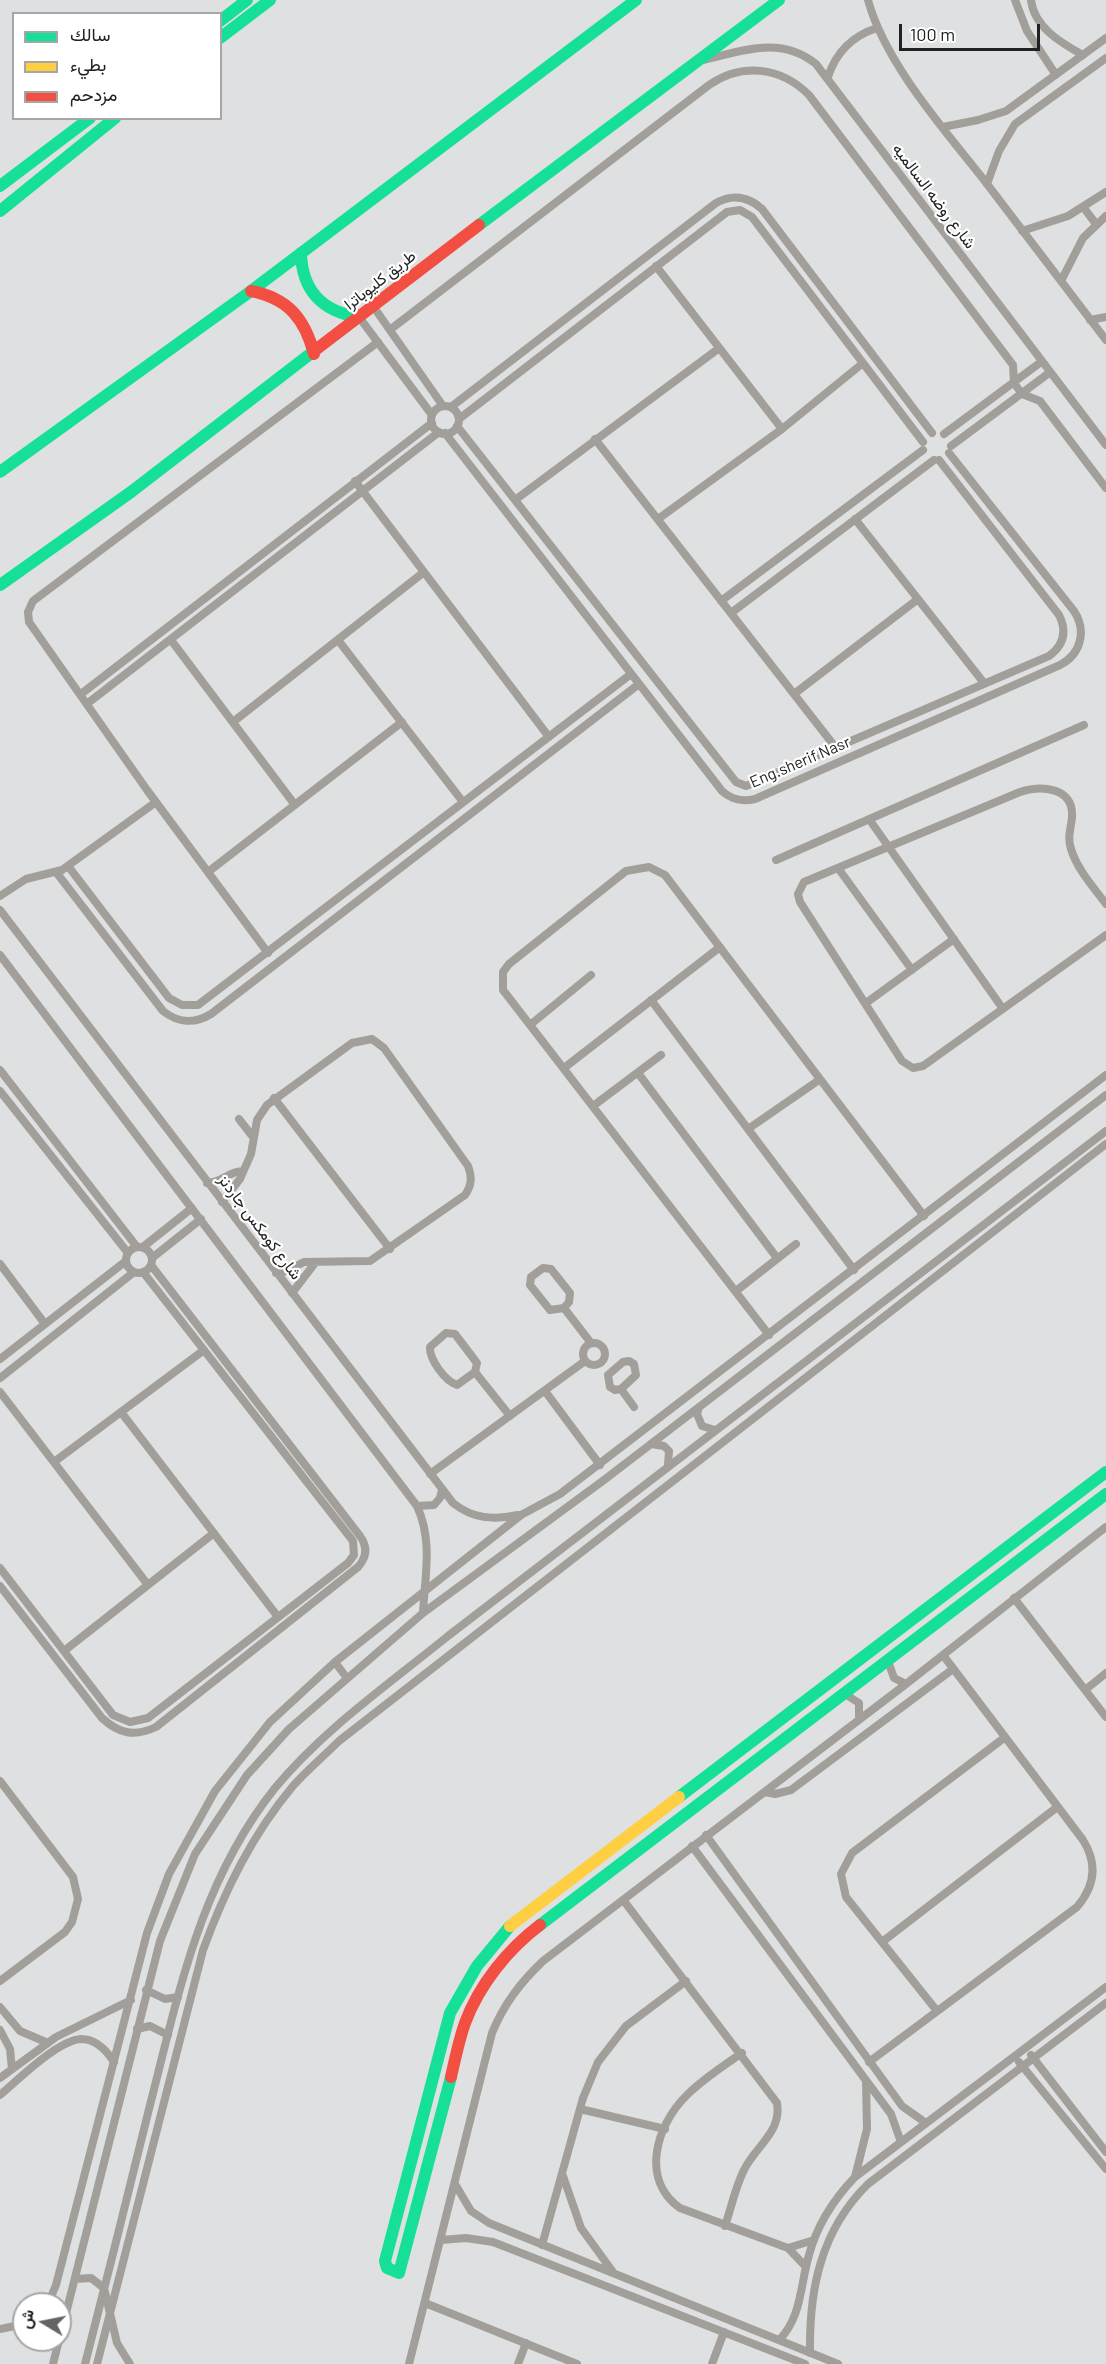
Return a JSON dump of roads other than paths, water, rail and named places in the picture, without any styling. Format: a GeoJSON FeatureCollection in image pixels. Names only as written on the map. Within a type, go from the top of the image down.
{"type":"FeatureCollection","features":[{"type":"Feature","properties":{"kind":"main road"},"geometry":{"type":"LineString","coordinates":[[222,20],[248,0]]}},
{"type":"Feature","properties":{"kind":"main road"},"geometry":{"type":"LineString","coordinates":[[222,36],[270,0]]}},
{"type":"Feature","properties":{"kind":"main road"},"geometry":{"type":"LineString","coordinates":[[0,472],[251,291],[636,0]]}},
{"type":"Feature","properties":{"kind":"main road","name":"طريق كليوباترا"},"geometry":{"type":"LineString","coordinates":[[0,585],[131,492],[779,0]]}},
{"type":"Feature","properties":{"kind":"main road"},"geometry":{"type":"LineString","coordinates":[[0,186],[87,120]]}},
{"type":"Feature","properties":{"kind":"main road"},"geometry":{"type":"LineString","coordinates":[[0,211],[113,120]]}},
{"type":"Feature","properties":{"kind":"main road"},"geometry":{"type":"LineString","coordinates":[[301,252],[303,277],[315,298],[335,313],[359,317]]}},
{"type":"Feature","properties":{"kind":"main road"},"geometry":{"type":"LineString","coordinates":[[251,291],[275,296],[291,305],[303,321],[314,354]]}},
{"type":"Feature","properties":{"kind":"main road"},"geometry":{"type":"LineString","coordinates":[[1106,1472],[512,1924],[486,1950],[465,1980],[450,2013],[384,2263],[387,2268],[399,2273],[465,2023],[478,1994],[498,1963],[524,1937],[1106,1494]]}},
{"type":"Feature","properties":{"kind":"street"},"geometry":{"type":"LineString","coordinates":[[868,0],[878,28],[892,56],[943,127],[1106,340]]}},
{"type":"Feature","properties":{"kind":"street"},"geometry":{"type":"LineString","coordinates":[[1015,0],[1027,31],[1056,75]]}},
{"type":"Feature","properties":{"kind":"street"},"geometry":{"type":"LineString","coordinates":[[1031,0],[1032,8],[1043,26],[1059,40],[1083,55]]}},
{"type":"Feature","properties":{"kind":"street"},"geometry":{"type":"LineString","coordinates":[[828,77],[843,49],[862,34],[878,28]]}},
{"type":"Feature","properties":{"kind":"street"},"geometry":{"type":"LineString","coordinates":[[943,127],[978,120],[1006,111],[1106,38]]}},
{"type":"Feature","properties":{"kind":"street","name":"شارع روضه السالميه"},"geometry":{"type":"LineString","coordinates":[[697,61],[747,48],[775,47],[809,59],[828,77],[867,134],[1106,445]]}},
{"type":"Feature","properties":{"kind":"street"},"geometry":{"type":"LineString","coordinates":[[987,184],[999,151],[1015,124],[1106,58]]}},
{"type":"Feature","properties":{"kind":"street"},"geometry":{"type":"LineString","coordinates":[[391,329],[709,85],[727,75],[755,70],[784,76],[808,95],[1013,365],[1014,383],[1022,393],[1040,401],[1106,488]]}},
{"type":"Feature","properties":{"kind":"street"},"geometry":{"type":"LineString","coordinates":[[1006,111],[1015,124]]}},
{"type":"Feature","properties":{"kind":"street"},"geometry":{"type":"LineString","coordinates":[[1022,231],[1068,216],[1106,192]]}},
{"type":"Feature","properties":{"kind":"street"},"geometry":{"type":"LineString","coordinates":[[81,694],[447,407],[716,203],[733,196],[746,198],[762,209],[932,433],[944,434],[1041,362]]}},
{"type":"Feature","properties":{"kind":"street"},"geometry":{"type":"LineString","coordinates":[[1084,208],[1096,224]]}},
{"type":"Feature","properties":{"kind":"street"},"geometry":{"type":"LineString","coordinates":[[88,703],[362,491],[458,422],[727,212],[740,210],[752,216],[863,363],[923,446],[927,457],[936,460],[1059,615],[1064,627],[1059,646],[1049,656],[749,786],[739,784],[515,500],[458,422],[447,407],[408,356],[373,306]]}},
{"type":"Feature","properties":{"kind":"street"},"geometry":{"type":"LineString","coordinates":[[1061,281],[1083,238],[1106,216]]}},
{"type":"Feature","properties":{"kind":"street"},"geometry":{"type":"LineString","coordinates":[[656,266],[782,429]]}},
{"type":"Feature","properties":{"kind":"street"},"geometry":{"type":"LineString","coordinates":[[808,290],[818,283]]}},
{"type":"Feature","properties":{"kind":"street","name":"Eng.sherif Nasr"},"geometry":{"type":"LineString","coordinates":[[359,317],[396,365],[442,433],[722,791],[740,800],[755,799],[922,726],[1066,662],[1076,652],[1081,638],[1081,624],[1074,610],[950,449]]}},
{"type":"Feature","properties":{"kind":"street"},"geometry":{"type":"LineString","coordinates":[[1090,320],[1106,317]]}},
{"type":"Feature","properties":{"kind":"street"},"geometry":{"type":"LineString","coordinates":[[563,320],[572,332]]}},
{"type":"Feature","properties":{"kind":"street"},"geometry":{"type":"LineString","coordinates":[[268,953],[156,802],[29,622],[28,612],[33,601],[378,342]]}},
{"type":"Feature","properties":{"kind":"street"},"geometry":{"type":"LineString","coordinates":[[515,500],[718,349]]}},
{"type":"Feature","properties":{"kind":"street"},"geometry":{"type":"LineString","coordinates":[[396,365],[408,356]]}},
{"type":"Feature","properties":{"kind":"street"},"geometry":{"type":"LineString","coordinates":[[658,519],[782,429],[863,363]]}},
{"type":"Feature","properties":{"kind":"street"},"geometry":{"type":"LineString","coordinates":[[731,613],[1049,373]]}},
{"type":"Feature","properties":{"kind":"street"},"geometry":{"type":"LineString","coordinates":[[721,601],[923,446],[932,433]]}},
{"type":"Feature","properties":{"kind":"street"},"geometry":{"type":"LineString","coordinates":[[944,434],[950,449]]}},
{"type":"Feature","properties":{"kind":"street"},"geometry":{"type":"LineString","coordinates":[[595,439],[836,748]]}},
{"type":"Feature","properties":{"kind":"street"},"geometry":{"type":"LineString","coordinates":[[355,481],[549,737]]}},
{"type":"Feature","properties":{"kind":"street"},"geometry":{"type":"LineString","coordinates":[[855,519],[984,683]]}},
{"type":"Feature","properties":{"kind":"street"},"geometry":{"type":"LineString","coordinates":[[233,722],[424,572]]}},
{"type":"Feature","properties":{"kind":"street"},"geometry":{"type":"LineString","coordinates":[[566,589],[577,579]]}},
{"type":"Feature","properties":{"kind":"street"},"geometry":{"type":"LineString","coordinates":[[794,694],[918,599]]}},
{"type":"Feature","properties":{"kind":"street"},"geometry":{"type":"LineString","coordinates":[[153,638],[160,648]]}},
{"type":"Feature","properties":{"kind":"street"},"geometry":{"type":"LineString","coordinates":[[171,640],[295,805]]}},
{"type":"Feature","properties":{"kind":"street"},"geometry":{"type":"LineString","coordinates":[[338,640],[463,802]]}},
{"type":"Feature","properties":{"kind":"street"},"geometry":{"type":"LineString","coordinates":[[68,866],[175,1002],[190,1006],[205,1002],[631,674]]}},
{"type":"Feature","properties":{"kind":"street"},"geometry":{"type":"LineString","coordinates":[[56,872],[163,1011],[180,1020],[199,1020],[230,1000],[639,684]]}},
{"type":"Feature","properties":{"kind":"street"},"geometry":{"type":"LineString","coordinates":[[916,713],[922,726]]}},
{"type":"Feature","properties":{"kind":"street"},"geometry":{"type":"LineString","coordinates":[[208,872],[402,722]]}},
{"type":"Feature","properties":{"kind":"street"},"geometry":{"type":"LineString","coordinates":[[776,860],[1084,725]]}},
{"type":"Feature","properties":{"kind":"street"},"geometry":{"type":"LineString","coordinates":[[1106,904],[1073,855],[1069,838],[1071,806],[1064,796],[1054,789],[1036,788],[1020,792],[804,882],[799,890],[799,898],[902,1061],[913,1068],[923,1066],[1106,935]]}},
{"type":"Feature","properties":{"kind":"street"},"geometry":{"type":"LineString","coordinates":[[0,897],[26,879],[56,872],[68,866],[156,802]]}},
{"type":"Feature","properties":{"kind":"street"},"geometry":{"type":"LineString","coordinates":[[869,819],[1003,1009]]}},
{"type":"Feature","properties":{"kind":"street"},"geometry":{"type":"LineString","coordinates":[[770,1335],[503,990],[503,972],[509,964],[631,868],[649,867],[665,875],[924,1216]]}},
{"type":"Feature","properties":{"kind":"street"},"geometry":{"type":"LineString","coordinates":[[838,868],[912,970]]}},
{"type":"Feature","properties":{"kind":"street","name":"شارع كومكس جاردنز"},"geometry":{"type":"LineString","coordinates":[[0,909],[442,1490],[467,1514],[489,1518],[521,1515]]}},
{"type":"Feature","properties":{"kind":"street"},"geometry":{"type":"LineString","coordinates":[[866,1003],[954,939]]}},
{"type":"Feature","properties":{"kind":"street"},"geometry":{"type":"LineString","coordinates":[[564,1068],[720,947]]}},
{"type":"Feature","properties":{"kind":"street"},"geometry":{"type":"LineString","coordinates":[[0,955],[417,1506],[426,1525],[428,1549],[423,1613]]}},
{"type":"Feature","properties":{"kind":"street"},"geometry":{"type":"LineString","coordinates":[[530,1025],[591,975]]}},
{"type":"Feature","properties":{"kind":"street"},"geometry":{"type":"LineString","coordinates":[[651,1000],[854,1270]]}},
{"type":"Feature","properties":{"kind":"street"},"geometry":{"type":"LineString","coordinates":[[222,1202],[240,1179],[251,1154],[261,1112],[274,1098],[352,1043],[372,1039],[384,1047],[468,1166],[471,1182],[465,1195],[377,1258],[363,1263],[336,1260],[304,1262],[276,1273]]}},
{"type":"Feature","properties":{"kind":"street"},"geometry":{"type":"LineString","coordinates":[[593,1106],[662,1055]]}},
{"type":"Feature","properties":{"kind":"street"},"geometry":{"type":"LineString","coordinates":[[0,1070],[152,1262],[360,1536],[366,1549],[363,1562],[156,1727],[133,1734],[121,1732],[102,1718],[0,1586]]}},
{"type":"Feature","properties":{"kind":"street"},"geometry":{"type":"LineString","coordinates":[[638,1072],[777,1258]]}},
{"type":"Feature","properties":{"kind":"street"},"geometry":{"type":"LineString","coordinates":[[53,2292],[147,1933],[168,1876],[214,1791],[233,1764],[270,1722],[334,1662],[521,1515],[560,1494],[600,1465],[1106,1075]]}},
{"type":"Feature","properties":{"kind":"street"},"geometry":{"type":"LineString","coordinates":[[748,1129],[819,1080]]}},
{"type":"Feature","properties":{"kind":"street"},"geometry":{"type":"LineString","coordinates":[[0,1091],[127,1257],[204,1350],[355,1546],[354,1555],[348,1563],[140,1722],[121,1720],[113,1715],[0,1568]]}},
{"type":"Feature","properties":{"kind":"street"},"geometry":{"type":"LineString","coordinates":[[72,2292],[160,1941],[182,1882],[211,1826],[247,1775],[289,1729],[346,1677],[423,1613],[651,1444],[1106,1095]]}},
{"type":"Feature","properties":{"kind":"street"},"geometry":{"type":"LineString","coordinates":[[274,1098],[390,1249]]}},
{"type":"Feature","properties":{"kind":"street"},"geometry":{"type":"LineString","coordinates":[[239,1119],[254,1137]]}},
{"type":"Feature","properties":{"kind":"street"},"geometry":{"type":"LineString","coordinates":[[85,2364],[168,2035],[203,1914],[223,1869],[247,1827],[276,1788],[308,1752],[344,1720],[448,1636],[1106,1131]]}},
{"type":"Feature","properties":{"kind":"street"},"geometry":{"type":"LineString","coordinates":[[97,2364],[203,1950],[225,1891],[256,1836],[294,1785],[339,1741],[1106,1144]]}},
{"type":"Feature","properties":{"kind":"street"},"geometry":{"type":"LineString","coordinates":[[207,1183],[219,1182],[234,1172],[243,1171]]}},
{"type":"Feature","properties":{"kind":"street"},"geometry":{"type":"LineString","coordinates":[[0,1359],[192,1208]]}},
{"type":"Feature","properties":{"kind":"street"},"geometry":{"type":"LineString","coordinates":[[0,1378],[152,1262],[201,1219]]}},
{"type":"Feature","properties":{"kind":"street"},"geometry":{"type":"LineString","coordinates":[[736,1291],[796,1244]]}},
{"type":"Feature","properties":{"kind":"street"},"geometry":{"type":"LineString","coordinates":[[292,1293],[315,1263]]}},
{"type":"Feature","properties":{"kind":"street"},"geometry":{"type":"LineString","coordinates":[[0,1264],[45,1324]]}},
{"type":"Feature","properties":{"kind":"street"},"geometry":{"type":"LineString","coordinates":[[551,1269],[570,1293],[569,1302],[564,1308],[550,1310],[530,1285],[536,1271],[551,1269]]}},
{"type":"Feature","properties":{"kind":"street"},"geometry":{"type":"LineString","coordinates":[[564,1308],[591,1343],[600,1344],[606,1352],[605,1357],[614,1369]]}},
{"type":"Feature","properties":{"kind":"street"},"geometry":{"type":"LineString","coordinates":[[475,1372],[459,1383],[453,1384],[432,1358],[430,1347],[446,1333],[452,1333],[475,1359],[475,1372],[510,1416]]}},
{"type":"Feature","properties":{"kind":"street"},"geometry":{"type":"LineString","coordinates":[[585,1361],[584,1351],[591,1343]]}},
{"type":"Feature","properties":{"kind":"street"},"geometry":{"type":"LineString","coordinates":[[54,1462],[204,1350]]}},
{"type":"Feature","properties":{"kind":"street"},"geometry":{"type":"LineString","coordinates":[[585,1361],[594,1365],[605,1357]]}},
{"type":"Feature","properties":{"kind":"street"},"geometry":{"type":"LineString","coordinates":[[430,1474],[585,1361]]}},
{"type":"Feature","properties":{"kind":"street"},"geometry":{"type":"LineString","coordinates":[[629,1361],[636,1369],[636,1375],[621,1389],[615,1390],[607,1381],[608,1375],[623,1362],[629,1361]]}},
{"type":"Feature","properties":{"kind":"street"},"geometry":{"type":"LineString","coordinates":[[621,1389],[634,1407]]}},
{"type":"Feature","properties":{"kind":"street"},"geometry":{"type":"LineString","coordinates":[[545,1391],[600,1465]]}},
{"type":"Feature","properties":{"kind":"street"},"geometry":{"type":"LineString","coordinates":[[0,1392],[148,1585]]}},
{"type":"Feature","properties":{"kind":"street"},"geometry":{"type":"LineString","coordinates":[[699,1407],[697,1413],[702,1426],[715,1430]]}},
{"type":"Feature","properties":{"kind":"street"},"geometry":{"type":"LineString","coordinates":[[121,1412],[278,1617]]}},
{"type":"Feature","properties":{"kind":"street"},"geometry":{"type":"LineString","coordinates":[[651,1444],[664,1446],[669,1451],[668,1465]]}},
{"type":"Feature","properties":{"kind":"street"},"geometry":{"type":"LineString","coordinates":[[417,1506],[434,1505],[440,1498],[442,1490]]}},
{"type":"Feature","properties":{"kind":"street"},"geometry":{"type":"LineString","coordinates":[[560,1494],[569,1505]]}},
{"type":"Feature","properties":{"kind":"street"},"geometry":{"type":"LineString","coordinates":[[409,2364],[492,2033],[503,2008],[521,1983],[543,1961],[906,1684],[1106,1527]]}},
{"type":"Feature","properties":{"kind":"street"},"geometry":{"type":"LineString","coordinates":[[1028,1531],[1038,1545]]}},
{"type":"Feature","properties":{"kind":"street"},"geometry":{"type":"LineString","coordinates":[[64,1651],[214,1533]]}},
{"type":"Feature","properties":{"kind":"street"},"geometry":{"type":"LineString","coordinates":[[1014,1598],[1106,1717]]}},
{"type":"Feature","properties":{"kind":"street"},"geometry":{"type":"LineString","coordinates":[[448,1636],[457,1649]]}},
{"type":"Feature","properties":{"kind":"street"},"geometry":{"type":"LineString","coordinates":[[869,2062],[1077,1907],[1085,1898],[1094,1875],[1089,1851],[943,1655]]}},
{"type":"Feature","properties":{"kind":"street"},"geometry":{"type":"LineString","coordinates":[[888,1661],[891,1674],[906,1684]]}},
{"type":"Feature","properties":{"kind":"street"},"geometry":{"type":"LineString","coordinates":[[334,1662],[346,1677]]}},
{"type":"Feature","properties":{"kind":"street"},"geometry":{"type":"LineString","coordinates":[[765,1792],[775,1794],[791,1790],[953,1669]]}},
{"type":"Feature","properties":{"kind":"street"},"geometry":{"type":"LineString","coordinates":[[1085,1690],[1106,1673]]}},
{"type":"Feature","properties":{"kind":"street"},"geometry":{"type":"LineString","coordinates":[[845,1694],[859,1703],[859,1719]]}},
{"type":"Feature","properties":{"kind":"street"},"geometry":{"type":"LineString","coordinates":[[760,1736],[770,1750]]}},
{"type":"Feature","properties":{"kind":"street"},"geometry":{"type":"LineString","coordinates":[[937,2011],[842,1890],[841,1874],[847,1859],[1004,1738]]}},
{"type":"Feature","properties":{"kind":"street"},"geometry":{"type":"LineString","coordinates":[[0,1781],[73,1877],[78,1899],[72,1922],[65,1932],[0,1981]]}},
{"type":"Feature","properties":{"kind":"street"},"geometry":{"type":"LineString","coordinates":[[882,1942],[1056,1808]]}},
{"type":"Feature","properties":{"kind":"street"},"geometry":{"type":"LineString","coordinates":[[706,1835],[882,2080],[908,2112],[926,2123]]}},
{"type":"Feature","properties":{"kind":"street"},"geometry":{"type":"LineString","coordinates":[[692,1846],[895,2120],[901,2142]]}},
{"type":"Feature","properties":{"kind":"street"},"geometry":{"type":"LineString","coordinates":[[168,1876],[182,1882]]}},
{"type":"Feature","properties":{"kind":"street"},"geometry":{"type":"LineString","coordinates":[[724,1888],[736,1877]]}},
{"type":"Feature","properties":{"kind":"street"},"geometry":{"type":"LineString","coordinates":[[624,1901],[774,2097],[778,2116],[770,2135],[753,2153],[743,2170],[725,2226]]}},
{"type":"Feature","properties":{"kind":"street"},"geometry":{"type":"LineString","coordinates":[[542,2245],[591,2076],[616,2037],[626,2026],[686,1982]]}},
{"type":"Feature","properties":{"kind":"street"},"geometry":{"type":"LineString","coordinates":[[779,2340],[796,2317],[814,2240],[829,2209],[855,2177],[1027,2049],[1106,1986]]}},
{"type":"Feature","properties":{"kind":"street"},"geometry":{"type":"LineString","coordinates":[[146,1990],[158,1998],[178,1997]]}},
{"type":"Feature","properties":{"kind":"street"},"geometry":{"type":"LineString","coordinates":[[0,2078],[48,2043],[131,2000]]}},
{"type":"Feature","properties":{"kind":"street"},"geometry":{"type":"LineString","coordinates":[[810,2353],[811,2310],[820,2260],[830,2234],[847,2207],[868,2184],[1106,2003]]}},
{"type":"Feature","properties":{"kind":"street"},"geometry":{"type":"LineString","coordinates":[[0,2007],[28,2037],[48,2043]]}},
{"type":"Feature","properties":{"kind":"street"},"geometry":{"type":"LineString","coordinates":[[84,2024],[87,2040]]}},
{"type":"Feature","properties":{"kind":"street"},"geometry":{"type":"LineString","coordinates":[[137,2029],[143,2026],[157,2027],[168,2035]]}},
{"type":"Feature","properties":{"kind":"street"},"geometry":{"type":"LineString","coordinates":[[0,2030],[10,2049],[12,2069]]}},
{"type":"Feature","properties":{"kind":"street"},"geometry":{"type":"LineString","coordinates":[[67,2032],[74,2041]]}},
{"type":"Feature","properties":{"kind":"street"},"geometry":{"type":"LineString","coordinates":[[0,2095],[56,2050],[74,2041],[87,2040],[106,2051],[114,2062]]}},
{"type":"Feature","properties":{"kind":"street"},"geometry":{"type":"LineString","coordinates":[[1027,2049],[1106,2152]]}},
{"type":"Feature","properties":{"kind":"street"},"geometry":{"type":"LineString","coordinates":[[742,2053],[687,2095],[674,2111],[665,2129],[655,2164],[662,2189],[680,2208],[788,2248],[806,2267]]}},
{"type":"Feature","properties":{"kind":"street"},"geometry":{"type":"LineString","coordinates":[[1015,2057],[1106,2169]]}},
{"type":"Feature","properties":{"kind":"street"},"geometry":{"type":"LineString","coordinates":[[869,2084],[882,2080]]}},
{"type":"Feature","properties":{"kind":"street"},"geometry":{"type":"LineString","coordinates":[[855,2177],[867,2129],[869,2084]]}},
{"type":"Feature","properties":{"kind":"street"},"geometry":{"type":"LineString","coordinates":[[425,2106],[442,2110]]}},
{"type":"Feature","properties":{"kind":"street"},"geometry":{"type":"LineString","coordinates":[[580,2109],[665,2129]]}},
{"type":"Feature","properties":{"kind":"street"},"geometry":{"type":"LineString","coordinates":[[142,2139],[155,2141]]}},
{"type":"Feature","properties":{"kind":"street"},"geometry":{"type":"LineString","coordinates":[[563,2175],[570,2202],[581,2228],[615,2275]]}},
{"type":"Feature","properties":{"kind":"street"},"geometry":{"type":"LineString","coordinates":[[455,2184],[471,2211],[498,2227],[838,2364]]}},
{"type":"Feature","properties":{"kind":"street"},"geometry":{"type":"LineString","coordinates":[[493,2242],[498,2227]]}},
{"type":"Feature","properties":{"kind":"street"},"geometry":{"type":"LineString","coordinates":[[441,2240],[466,2238],[493,2242],[805,2364]]}},
{"type":"Feature","properties":{"kind":"street"},"geometry":{"type":"LineString","coordinates":[[788,2248],[814,2240]]}},
{"type":"Feature","properties":{"kind":"street"},"geometry":{"type":"LineString","coordinates":[[56,2285],[91,2278],[104,2288],[109,2317],[117,2343],[130,2364]]}},
{"type":"Feature","properties":{"kind":"street"},"geometry":{"type":"LineString","coordinates":[[425,2303],[577,2364]]}},
{"type":"Feature","properties":{"kind":"street"},"geometry":{"type":"LineString","coordinates":[[746,2340],[750,2329]]}},
{"type":"Feature","properties":{"kind":"street"},"geometry":{"type":"LineString","coordinates":[[712,2364],[724,2332]]}},
{"type":"Feature","properties":{"kind":"street"},"geometry":{"type":"LineString","coordinates":[[518,2364],[526,2343]]}}]}
